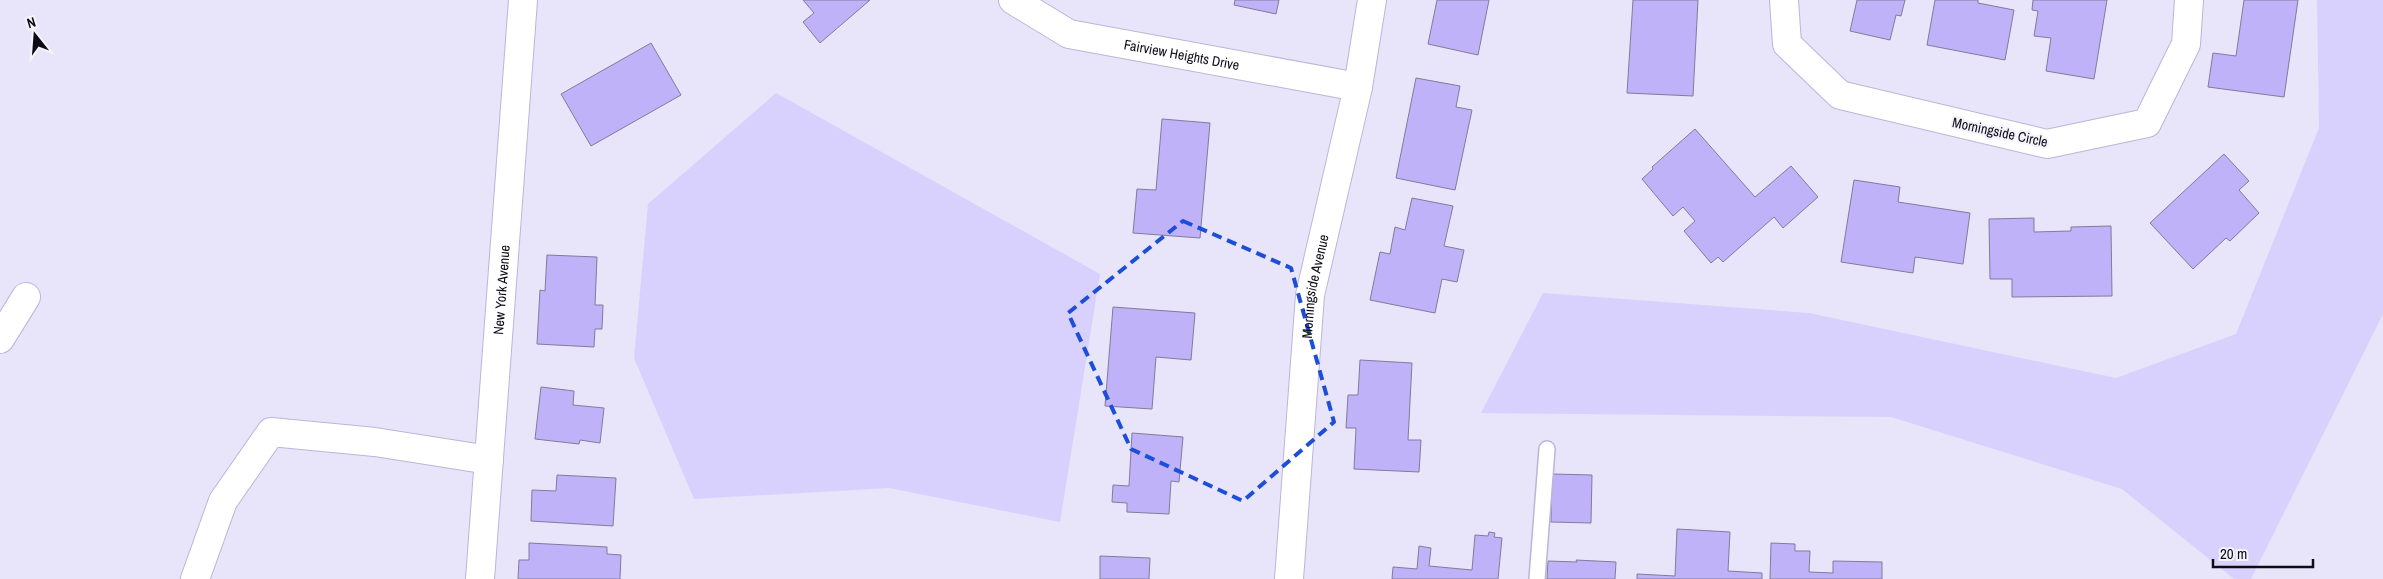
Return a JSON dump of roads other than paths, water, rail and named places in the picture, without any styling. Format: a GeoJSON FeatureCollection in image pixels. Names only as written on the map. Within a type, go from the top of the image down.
{"type":"FeatureCollection","features":[{"type":"Feature","properties":{"kind":"street","name":"New York Avenue"},"geometry":{"type":"LineString","coordinates":[[480,579],[524,0]]}},
{"type":"Feature","properties":{"kind":"street","name":"Fairview Heights Drive"},"geometry":{"type":"LineString","coordinates":[[1013,0],[1068,34],[1358,87]]}},
{"type":"Feature","properties":{"kind":"street","name":"Morningside Avenue"},"geometry":{"type":"LineString","coordinates":[[1289,579],[1310,295],[1358,87],[1372,0]]}},
{"type":"Feature","properties":{"kind":"street","name":"Morningside Circle"},"geometry":{"type":"LineString","coordinates":[[1784,0],[1787,44],[1840,96],[2047,144],[2147,123],[2186,44],[2189,0]]}},
{"type":"Feature","properties":{"kind":"street"},"geometry":{"type":"LineString","coordinates":[[0,340],[26,297]]}},
{"type":"Feature","properties":{"kind":"street"},"geometry":{"type":"LineString","coordinates":[[195,579],[223,501],[271,432],[375,442],[489,460]]}},
{"type":"Feature","properties":{"kind":"lane"},"geometry":{"type":"LineString","coordinates":[[1537,579],[1547,449]]}}]}
